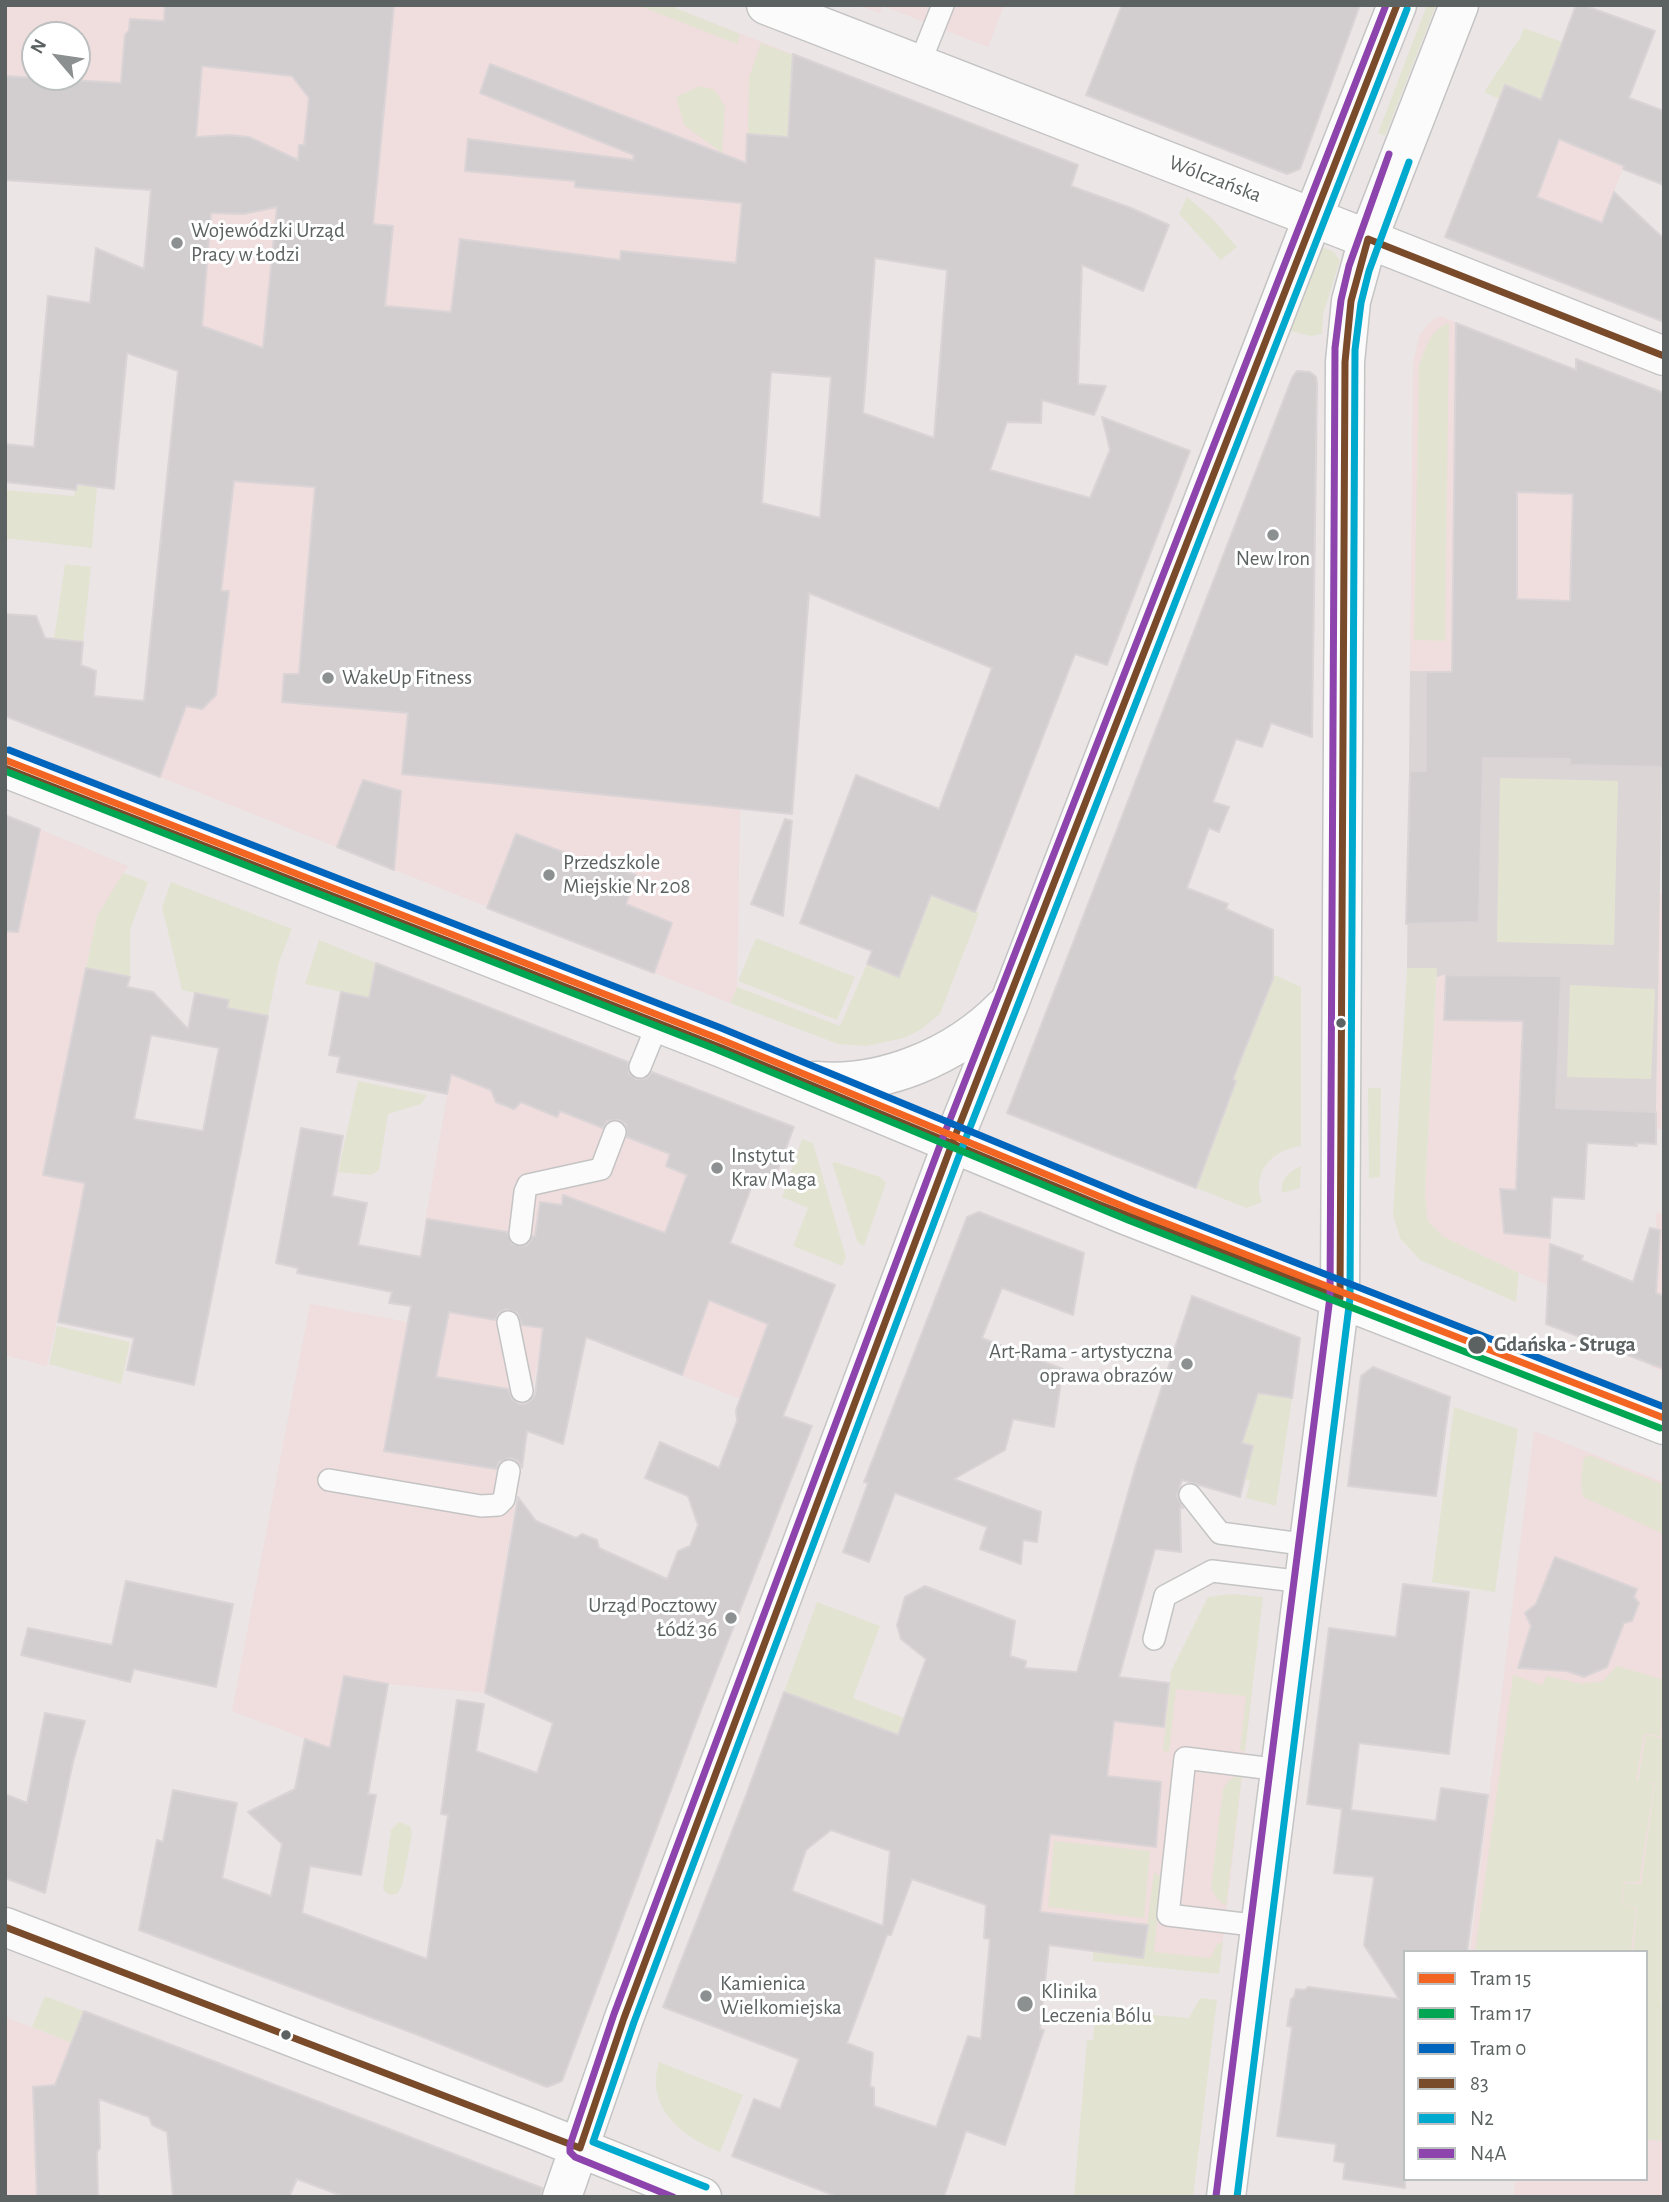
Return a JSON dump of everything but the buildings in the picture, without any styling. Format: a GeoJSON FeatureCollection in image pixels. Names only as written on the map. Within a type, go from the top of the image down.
{"type":"FeatureCollection","features":[{"type":"Feature","properties":{"kind":"street","name":"Wólczańska"},"geometry":{"type":"LineString","coordinates":[[766,5],[1313,216],[1664,356]]}},
{"type":"Feature","properties":{"kind":"street"},"geometry":{"type":"LineString","coordinates":[[562,2197],[624,2018],[952,1144],[1397,5]]}},
{"type":"Feature","properties":{"kind":"street"},"geometry":{"type":"LineString","coordinates":[[1226,2197],[1340,1298],[1345,362],[1351,301],[1368,239],[1459,5]]}},
{"type":"Feature","properties":{"kind":"street"},"geometry":{"type":"LineString","coordinates":[[5,768],[658,1023],[1103,1206],[1664,1425]]}},
{"type":"Feature","properties":{"kind":"street"},"geometry":{"type":"LineString","coordinates":[[800,1080],[825,1082],[864,1078],[924,1062],[967,1039],[1010,1000]]}},
{"type":"Feature","properties":{"kind":"street"},"geometry":{"type":"LineString","coordinates":[[5,1927],[702,2197]]}},
{"type":"Feature","properties":{"kind":"lane"},"geometry":{"type":"LineString","coordinates":[[919,65],[943,5]]}},
{"type":"Feature","properties":{"kind":"lane"},"geometry":{"type":"LineString","coordinates":[[640,1067],[658,1023]]}},
{"type":"Feature","properties":{"kind":"lane"},"geometry":{"type":"LineString","coordinates":[[520,1234],[528,1185],[601,1169],[615,1132]]}},
{"type":"Feature","properties":{"kind":"lane"},"geometry":{"type":"LineString","coordinates":[[508,1322],[522,1391]]}},
{"type":"Feature","properties":{"kind":"lane"},"geometry":{"type":"LineString","coordinates":[[329,1480],[481,1506],[498,1505],[504,1499],[509,1471]]}},
{"type":"Feature","properties":{"kind":"lane"},"geometry":{"type":"LineString","coordinates":[[1190,1494],[1220,1533],[1307,1563]]}},
{"type":"Feature","properties":{"kind":"lane"},"geometry":{"type":"LineString","coordinates":[[1154,1639],[1166,1596],[1212,1571],[1307,1563]]}},
{"type":"Feature","properties":{"kind":"lane"},"geometry":{"type":"LineString","coordinates":[[1261,1926],[1168,1914],[1185,1758],[1280,1770]]}},
{"type":"Feature","properties":{"kind":"shaded area"},"geometry":{"type":"Polygon","coordinates":[[[5,5],[668,5],[797,56],[788,137],[740,808],[737,987],[730,1003],[160,777],[186,707],[217,332],[92,286],[96,248],[144,268],[151,190],[5,181],[5,5]]]}},
{"type":"Feature","properties":{"kind":"shaded area"},"geometry":{"type":"Polygon","coordinates":[[[857,5],[1004,5],[988,47],[883,6],[879,13],[857,5]]]}},
{"type":"Feature","properties":{"kind":"shaded area"},"geometry":{"type":"Polygon","coordinates":[[[1505,85],[1635,137],[1577,288],[1445,237],[1505,85]]]}},
{"type":"Feature","properties":{"kind":"shaded area"},"geometry":{"type":"Polygon","coordinates":[[[1440,316],[1576,370],[1569,631],[1621,674],[1410,671],[1413,365],[1419,336],[1429,323],[1440,316]]]}},
{"type":"Feature","properties":{"kind":"shaded area"},"geometry":{"type":"Polygon","coordinates":[[[1410,671],[1621,674],[1662,767],[1656,1112],[1556,1108],[1561,977],[1446,974],[1437,977],[1407,968],[1410,671]]]}},
{"type":"Feature","properties":{"kind":"shaded area"},"geometry":{"type":"Polygon","coordinates":[[[5,815],[128,866],[97,916],[86,967],[130,977],[47,1366],[5,1355],[5,815]]]}},
{"type":"Feature","properties":{"kind":"shaded area"},"geometry":{"type":"Polygon","coordinates":[[[1659,894],[1664,894],[1664,1129],[1656,1129],[1659,894]]]}},
{"type":"Feature","properties":{"kind":"shaded area"},"geometry":{"type":"Polygon","coordinates":[[[1446,974],[1561,976],[1548,1285],[1442,1236],[1428,1221],[1425,1194],[1437,977],[1446,974]]]}},
{"type":"Feature","properties":{"kind":"shaded area"},"geometry":{"type":"Polygon","coordinates":[[[464,998],[743,1108],[688,1256],[824,1311],[783,1416],[544,1320],[485,1693],[388,1684],[344,1676],[330,1748],[232,1711],[310,1304],[408,1322],[464,998]]]}},
{"type":"Feature","properties":{"kind":"shaded area"},"geometry":{"type":"Polygon","coordinates":[[[1656,1213],[1664,1214],[1664,1372],[1651,1367],[1656,1284],[1656,1213]]]}},
{"type":"Feature","properties":{"kind":"shaded area"},"geometry":{"type":"Polygon","coordinates":[[[1534,1431],[1664,1482],[1664,1719],[1661,1738],[1646,1735],[1638,1779],[1655,1783],[1641,1884],[1623,1905],[1637,1907],[1633,1950],[1470,1950],[1534,1431]]]}},
{"type":"Feature","properties":{"kind":"shaded area"},"geometry":{"type":"Polygon","coordinates":[[[1029,1669],[1252,1692],[1220,1965],[1006,1939],[1029,1669]]]}},
{"type":"Feature","properties":{"kind":"shaded area"},"geometry":{"type":"Polygon","coordinates":[[[5,2017],[72,2043],[64,2197],[5,2197],[5,2017]]]}},
{"type":"Feature","properties":{"kind":"shaded area"},"geometry":{"type":"Polygon","coordinates":[[[1648,2139],[1664,2141],[1664,2197],[1514,2197],[1516,2181],[1648,2181],[1648,2139]]]}},
{"type":"Feature","properties":{"kind":"green space"},"geometry":{"type":"Polygon","coordinates":[[[637,5],[668,5],[740,34],[737,44],[637,5]]]}},
{"type":"Feature","properties":{"kind":"green space"},"geometry":{"type":"Polygon","coordinates":[[[1427,5],[1436,5],[1385,136],[1378,133],[1427,5]]]}},
{"type":"Feature","properties":{"kind":"green space"},"geometry":{"type":"Polygon","coordinates":[[[1524,28],[1562,42],[1541,100],[1505,85],[1499,99],[1484,92],[1520,38],[1524,28]]]}},
{"type":"Feature","properties":{"kind":"green space"},"geometry":{"type":"Polygon","coordinates":[[[761,43],[793,55],[788,137],[748,134],[749,77],[761,43]]]}},
{"type":"Feature","properties":{"kind":"green space"},"geometry":{"type":"Polygon","coordinates":[[[700,86],[715,90],[725,107],[722,153],[684,125],[676,97],[700,86]]]}},
{"type":"Feature","properties":{"kind":"green space"},"geometry":{"type":"Polygon","coordinates":[[[1187,197],[1211,217],[1237,247],[1221,260],[1179,214],[1187,197]]]}},
{"type":"Feature","properties":{"kind":"green space"},"geometry":{"type":"Polygon","coordinates":[[[1324,248],[1333,251],[1340,260],[1323,315],[1322,334],[1311,336],[1286,330],[1319,251],[1324,248]]]}},
{"type":"Feature","properties":{"kind":"green space"},"geometry":{"type":"Polygon","coordinates":[[[1449,323],[1445,641],[1414,640],[1419,365],[1433,334],[1449,323]]]}},
{"type":"Feature","properties":{"kind":"green space"},"geometry":{"type":"Polygon","coordinates":[[[76,485],[97,486],[92,548],[5,538],[5,490],[74,496],[76,485]]]}},
{"type":"Feature","properties":{"kind":"green space"},"geometry":{"type":"Polygon","coordinates":[[[65,564],[91,567],[83,642],[54,639],[65,564]]]}},
{"type":"Feature","properties":{"kind":"green space"},"geometry":{"type":"Polygon","coordinates":[[[1500,778],[1618,781],[1614,945],[1497,942],[1500,778]]]}},
{"type":"Feature","properties":{"kind":"green space"},"geometry":{"type":"Polygon","coordinates":[[[123,873],[148,882],[130,930],[130,977],[86,968],[97,916],[123,873]]]}},
{"type":"Feature","properties":{"kind":"green space"},"geometry":{"type":"Polygon","coordinates":[[[171,882],[292,929],[279,962],[268,1016],[227,1008],[229,1000],[182,990],[162,907],[171,882]]]}},
{"type":"Feature","properties":{"kind":"green space"},"geometry":{"type":"Polygon","coordinates":[[[931,895],[979,913],[940,1014],[920,1030],[904,1038],[866,1046],[838,1044],[730,1003],[737,987],[840,1026],[867,964],[898,977],[931,895]]]}},
{"type":"Feature","properties":{"kind":"green space"},"geometry":{"type":"Polygon","coordinates":[[[756,938],[855,977],[837,1020],[738,981],[756,938]]]}},
{"type":"Feature","properties":{"kind":"green space"},"geometry":{"type":"Polygon","coordinates":[[[319,940],[376,963],[369,998],[305,984],[319,940]]]}},
{"type":"Feature","properties":{"kind":"green space"},"geometry":{"type":"Polygon","coordinates":[[[1407,968],[1437,968],[1425,1194],[1428,1221],[1442,1236],[1519,1273],[1516,1302],[1420,1260],[1400,1238],[1393,1215],[1407,968]]]}},
{"type":"Feature","properties":{"kind":"green space"},"geometry":{"type":"Polygon","coordinates":[[[1275,975],[1301,987],[1301,1146],[1281,1152],[1266,1164],[1259,1181],[1262,1202],[1247,1208],[1196,1188],[1236,1081],[1233,1079],[1275,975]]]}},
{"type":"Feature","properties":{"kind":"green space"},"geometry":{"type":"Polygon","coordinates":[[[1570,985],[1655,989],[1651,1079],[1567,1077],[1570,985]]]}},
{"type":"Feature","properties":{"kind":"green space"},"geometry":{"type":"Polygon","coordinates":[[[358,1081],[427,1095],[421,1104],[388,1114],[379,1170],[371,1175],[338,1172],[358,1081]]]}},
{"type":"Feature","properties":{"kind":"green space"},"geometry":{"type":"Polygon","coordinates":[[[1368,1088],[1381,1088],[1380,1177],[1369,1178],[1368,1088]]]}},
{"type":"Feature","properties":{"kind":"green space"},"geometry":{"type":"Polygon","coordinates":[[[802,1139],[813,1143],[846,1257],[842,1266],[793,1246],[808,1208],[782,1197],[802,1139]]]}},
{"type":"Feature","properties":{"kind":"green space"},"geometry":{"type":"Polygon","coordinates":[[[832,1163],[880,1177],[886,1183],[864,1246],[858,1243],[832,1163]]]}},
{"type":"Feature","properties":{"kind":"green space"},"geometry":{"type":"Polygon","coordinates":[[[1301,1166],[1300,1188],[1282,1193],[1287,1176],[1301,1166]]]}},
{"type":"Feature","properties":{"kind":"green space"},"geometry":{"type":"Polygon","coordinates":[[[57,1326],[130,1342],[121,1384],[49,1364],[57,1326]]]}},
{"type":"Feature","properties":{"kind":"green space"},"geometry":{"type":"Polygon","coordinates":[[[1257,1393],[1292,1398],[1276,1506],[1246,1498],[1250,1481],[1245,1479],[1253,1446],[1242,1443],[1257,1393]]]}},
{"type":"Feature","properties":{"kind":"green space"},"geometry":{"type":"Polygon","coordinates":[[[1454,1407],[1518,1429],[1495,1592],[1432,1582],[1454,1407]]]}},
{"type":"Feature","properties":{"kind":"green space"},"geometry":{"type":"Polygon","coordinates":[[[1589,1455],[1664,1485],[1664,1534],[1583,1497],[1582,1468],[1584,1458],[1589,1455]]]}},
{"type":"Feature","properties":{"kind":"green space"},"geometry":{"type":"Polygon","coordinates":[[[1232,1594],[1263,1597],[1245,1751],[1240,1750],[1246,1696],[1176,1689],[1169,1752],[1163,1751],[1171,1671],[1208,1597],[1232,1594]]]}},
{"type":"Feature","properties":{"kind":"green space"},"geometry":{"type":"Polygon","coordinates":[[[817,1602],[880,1626],[853,1698],[904,1718],[898,1735],[784,1692],[817,1602]]]}},
{"type":"Feature","properties":{"kind":"green space"},"geometry":{"type":"Polygon","coordinates":[[[1617,1666],[1664,1680],[1660,1736],[1644,1734],[1636,1780],[1638,1781],[1646,1735],[1661,1738],[1664,1719],[1664,1984],[1661,2003],[1664,2004],[1664,2141],[1648,2139],[1648,1950],[1633,1950],[1637,1908],[1622,1905],[1625,1883],[1641,1884],[1655,1783],[1640,1781],[1654,1784],[1639,1882],[1624,1882],[1621,1905],[1636,1909],[1631,1950],[1475,1950],[1513,1675],[1542,1685],[1547,1676],[1582,1684],[1603,1681],[1617,1666]]]}},
{"type":"Feature","properties":{"kind":"green space"},"geometry":{"type":"Polygon","coordinates":[[[1242,1775],[1226,1906],[1218,1900],[1211,1888],[1223,1789],[1231,1779],[1242,1775]]]}},
{"type":"Feature","properties":{"kind":"green space"},"geometry":{"type":"Polygon","coordinates":[[[399,1822],[410,1826],[412,1834],[403,1882],[398,1893],[391,1895],[383,1889],[391,1830],[399,1822]]]}},
{"type":"Feature","properties":{"kind":"green space"},"geometry":{"type":"Polygon","coordinates":[[[1054,1841],[1150,1851],[1144,1918],[1048,1907],[1054,1841]]]}},
{"type":"Feature","properties":{"kind":"green space"},"geometry":{"type":"Polygon","coordinates":[[[1154,1872],[1162,1878],[1154,1952],[1211,1958],[1217,1944],[1223,1942],[1219,1974],[1093,1961],[1093,1951],[1143,1957],[1154,1872]]]}},
{"type":"Feature","properties":{"kind":"green space"},"geometry":{"type":"Polygon","coordinates":[[[45,1996],[84,2011],[72,2043],[32,2027],[45,1996]]]}},
{"type":"Feature","properties":{"kind":"green space"},"geometry":{"type":"Polygon","coordinates":[[[1200,1998],[1217,2000],[1193,2197],[1074,2197],[1087,2040],[1093,2040],[1096,2010],[1189,2018],[1200,1998]]]}},
{"type":"Feature","properties":{"kind":"green space"},"geometry":{"type":"Polygon","coordinates":[[[659,2062],[743,2095],[720,2152],[692,2138],[670,2118],[657,2093],[659,2062]]]}},
{"type":"Feature","properties":{"kind":"tram line","name":"0"},"geometry":{"type":"LineString","coordinates":[[9,750],[721,1028],[1136,1200],[1664,1407]]}},
{"type":"Feature","properties":{"kind":"tram line","name":"15"},"geometry":{"type":"LineString","coordinates":[[5,760],[717,1038],[1132,1210],[1664,1418]]}},
{"type":"Feature","properties":{"kind":"tram line","name":"17"},"geometry":{"type":"LineString","coordinates":[[5,771],[713,1048],[1128,1220],[1660,1428]]}},
{"type":"Feature","properties":{"kind":"transit line","name":"N4A"},"geometry":{"type":"LineString","coordinates":[[673,2197],[575,2157],[570,2152],[570,2145],[614,2014],[942,1140],[1386,5]]}},
{"type":"Feature","properties":{"kind":"transit line","name":"83"},"geometry":{"type":"LineString","coordinates":[[5,1927],[580,2148],[624,2018],[952,1144],[1397,5]]}},
{"type":"Feature","properties":{"kind":"transit line","name":"N2"},"geometry":{"type":"LineString","coordinates":[[706,2187],[593,2142],[634,2022],[962,1148],[1407,9]]}},
{"type":"Feature","properties":{"kind":"transit line","name":"N4A"},"geometry":{"type":"LineString","coordinates":[[1216,2196],[1330,1297],[1335,348],[1341,300],[1349,266],[1389,154]]}},
{"type":"Feature","properties":{"kind":"transit line","name":"N2"},"geometry":{"type":"LineString","coordinates":[[1237,2197],[1350,1298],[1355,350],[1361,303],[1369,271],[1409,162]]}},
{"type":"Feature","properties":{"kind":"transit line","name":"83"},"geometry":{"type":"LineString","coordinates":[[5,768],[722,1048],[1093,1202],[1340,1298],[1345,362],[1351,301],[1368,239],[1664,356]]}},
{"type":"Feature","properties":{"kind":"place","name":"Wojewódzki Urząd Pracy w Łodzi"},"geometry":{"type":"Point","coordinates":[177,243]}},
{"type":"Feature","properties":{"kind":"place","name":"New Iron"},"geometry":{"type":"Point","coordinates":[1273,535]}},
{"type":"Feature","properties":{"kind":"place","name":"WakeUp Fitness"},"geometry":{"type":"Point","coordinates":[328,678]}},
{"type":"Feature","properties":{"kind":"place","name":"Przedszkole Miejskie Nr 208"},"geometry":{"type":"Point","coordinates":[549,875]}},
{"type":"Feature","properties":{"kind":"place","name":"Instytut Krav Maga"},"geometry":{"type":"Point","coordinates":[717,1168]}},
{"type":"Feature","properties":{"kind":"place","name":"Gdańska - Struga"},"geometry":{"type":"Point","coordinates":[1477,1345]}},
{"type":"Feature","properties":{"kind":"place","name":"Art-Rama - artystyczna oprawa obrazów"},"geometry":{"type":"Point","coordinates":[1187,1364]}},
{"type":"Feature","properties":{"kind":"place","name":"Urząd Pocztowy Łódź 36"},"geometry":{"type":"Point","coordinates":[731,1618]}},
{"type":"Feature","properties":{"kind":"place","name":"Kamienica Wielkomiejska"},"geometry":{"type":"Point","coordinates":[706,1996]}},
{"type":"Feature","properties":{"kind":"place","name":"Klinika Leczenia Bólu"},"geometry":{"type":"Point","coordinates":[1025,2004]}}]}
